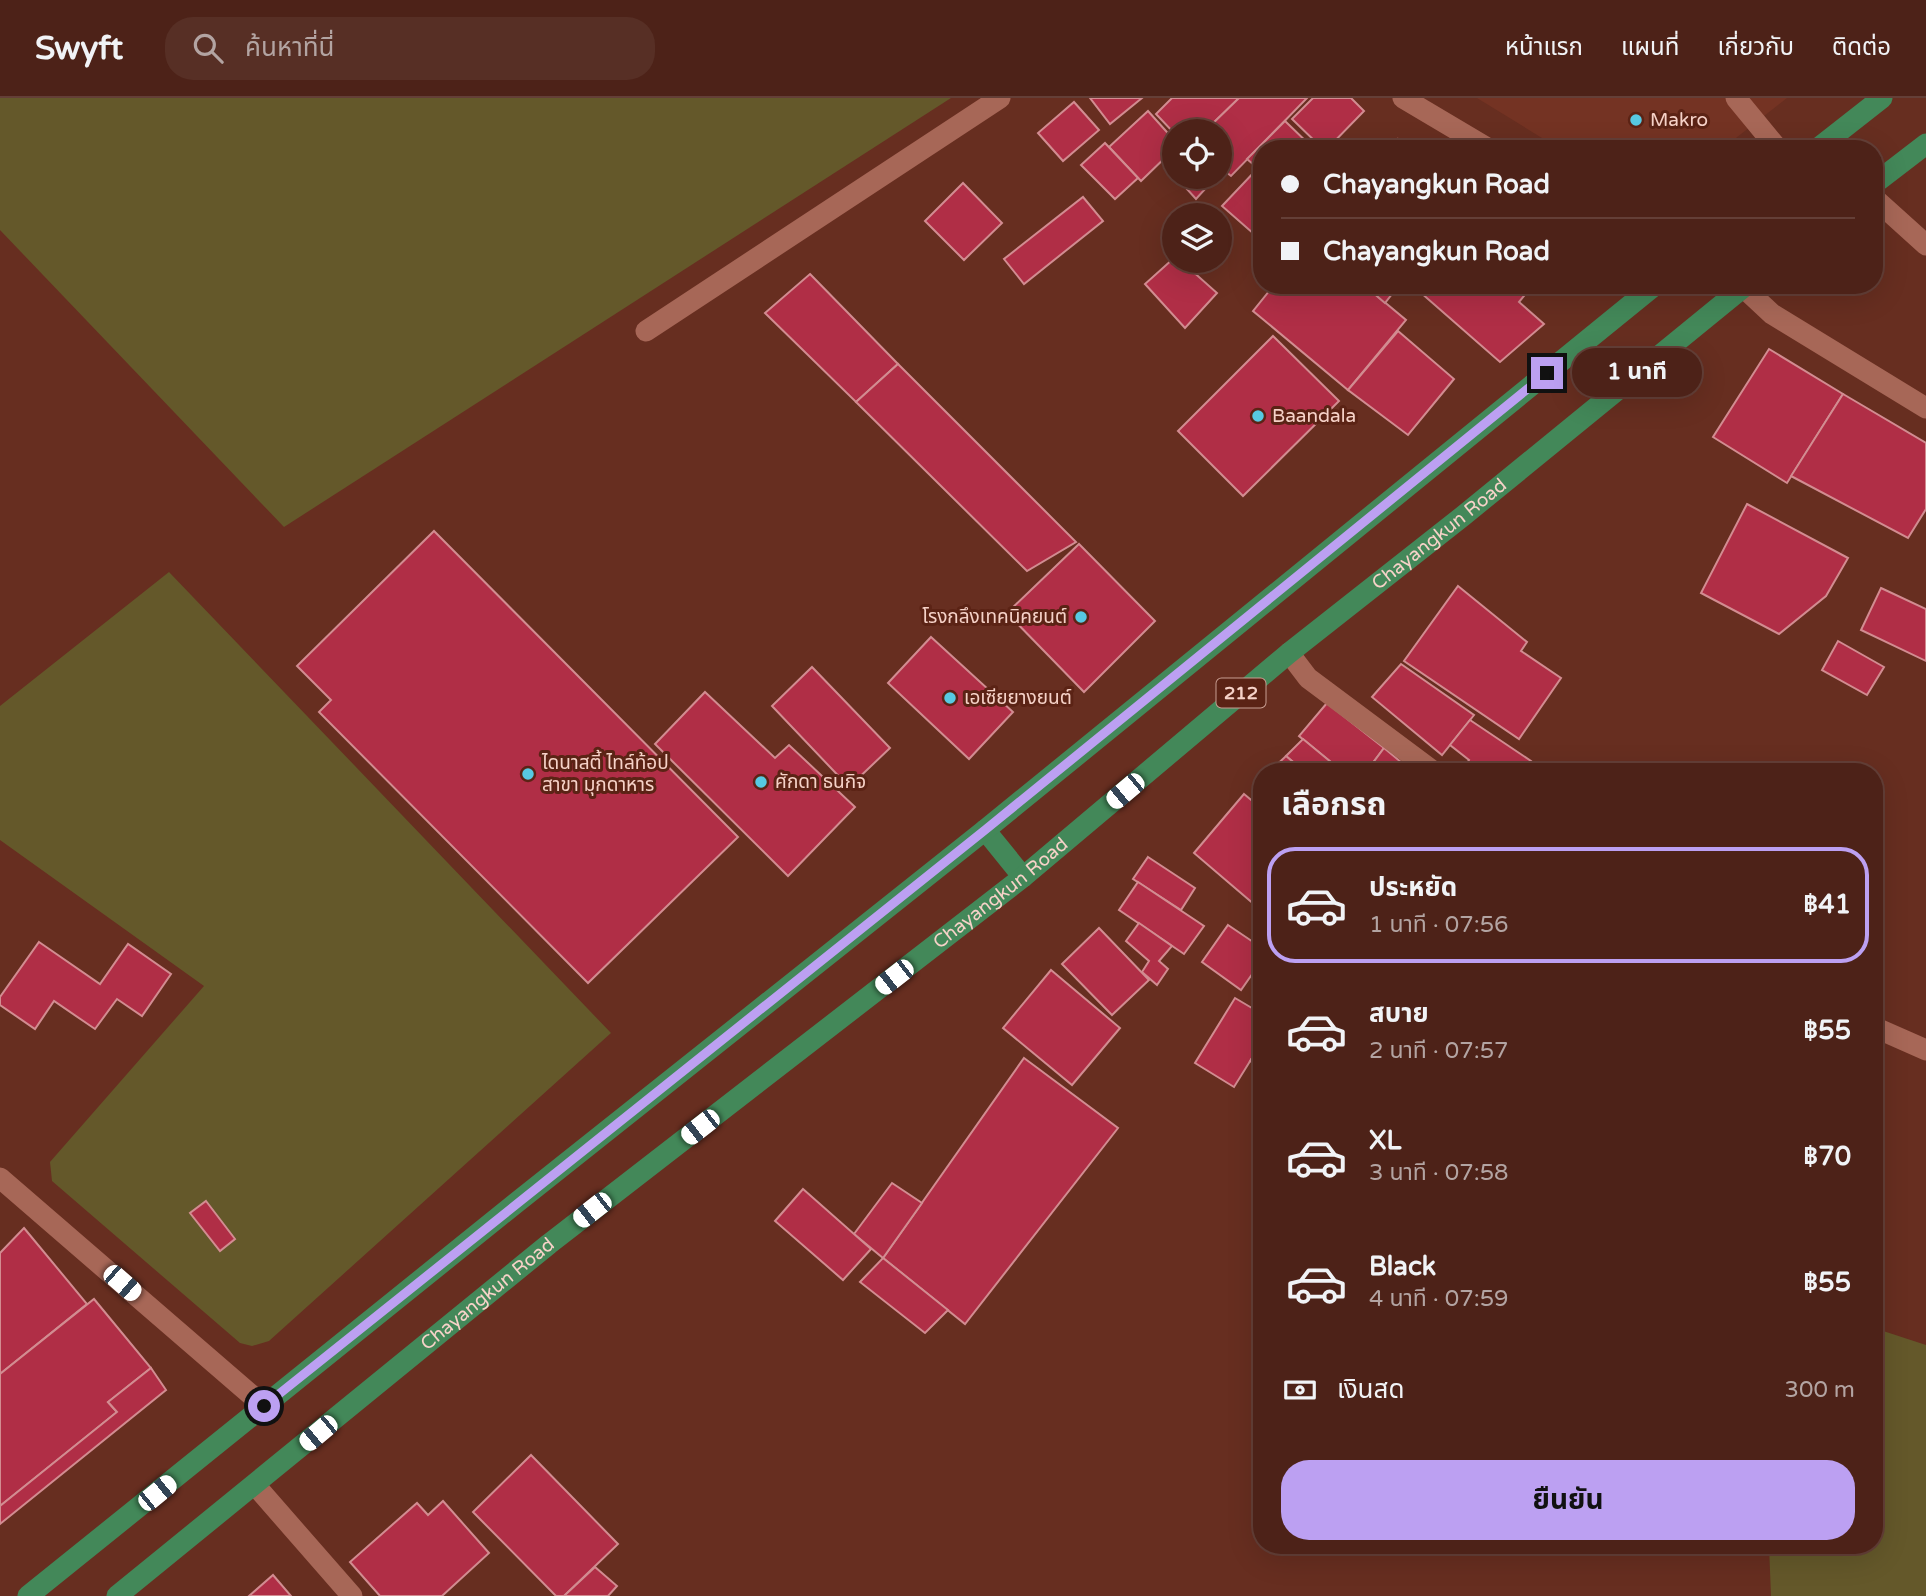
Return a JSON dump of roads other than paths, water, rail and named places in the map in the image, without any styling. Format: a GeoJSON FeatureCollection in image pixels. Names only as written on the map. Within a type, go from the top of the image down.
{"type":"FeatureCollection","features":[{"type":"Feature","properties":{"kind":"main road"},"geometry":{"type":"LineString","coordinates":[[1828,140],[1882,98]]}},
{"type":"Feature","properties":{"kind":"main road"},"geometry":{"type":"LineString","coordinates":[[1883,177],[1926,144]]}},
{"type":"Feature","properties":{"kind":"main road","name":"212"},"geometry":{"type":"LineString","coordinates":[[28,1596],[985,830],[1644,294]]}},
{"type":"Feature","properties":{"kind":"main road","name":"Chayangkun Road"},"geometry":{"type":"LineString","coordinates":[[117,1596],[549,1244],[1023,877],[1289,653],[1463,516],[1734,294]]}},
{"type":"Feature","properties":{"kind":"main road"},"geometry":{"type":"LineString","coordinates":[[985,830],[1023,877]]}},
{"type":"Feature","properties":{"kind":"street"},"geometry":{"type":"LineString","coordinates":[[646,331],[1000,98]]}},
{"type":"Feature","properties":{"kind":"street"},"geometry":{"type":"LineString","coordinates":[[1403,98],[1474,140]]}},
{"type":"Feature","properties":{"kind":"street"},"geometry":{"type":"LineString","coordinates":[[1736,98],[1771,140]]}},
{"type":"Feature","properties":{"kind":"street"},"geometry":{"type":"LineString","coordinates":[[1883,206],[1926,245]]}},
{"type":"Feature","properties":{"kind":"street"},"geometry":{"type":"LineString","coordinates":[[1752,294],[1772,314],[1926,408]]}},
{"type":"Feature","properties":{"kind":"street"},"geometry":{"type":"LineString","coordinates":[[1289,653],[1308,678],[1422,763]]}},
{"type":"Feature","properties":{"kind":"street"},"geometry":{"type":"LineString","coordinates":[[1883,1031],[1926,1050]]}},
{"type":"Feature","properties":{"kind":"street"},"geometry":{"type":"LineString","coordinates":[[0,1178],[264,1406]]}},
{"type":"Feature","properties":{"kind":"street"},"geometry":{"type":"LineString","coordinates":[[255,1485],[352,1596]]}},
{"type":"Feature","properties":{"kind":"place","name":"Makro"},"geometry":{"type":"Point","coordinates":[1636,120]}},
{"type":"Feature","properties":{"kind":"place","name":"Baandala"},"geometry":{"type":"Point","coordinates":[1258,416]}},
{"type":"Feature","properties":{"kind":"place","name":"โรงกลึงเทคนิคยนต์"},"geometry":{"type":"Point","coordinates":[1081,617]}},
{"type":"Feature","properties":{"kind":"place","name":"เอเซียยางยนต์"},"geometry":{"type":"Point","coordinates":[950,698]}},
{"type":"Feature","properties":{"kind":"place","name":"ไดนาสตี้ ไทล์ท้อป สาขา มุกดาหาร"},"geometry":{"type":"Point","coordinates":[528,774]}},
{"type":"Feature","properties":{"kind":"place","name":"ศักดา ธนกิจ"},"geometry":{"type":"Point","coordinates":[761,782]}}]}
